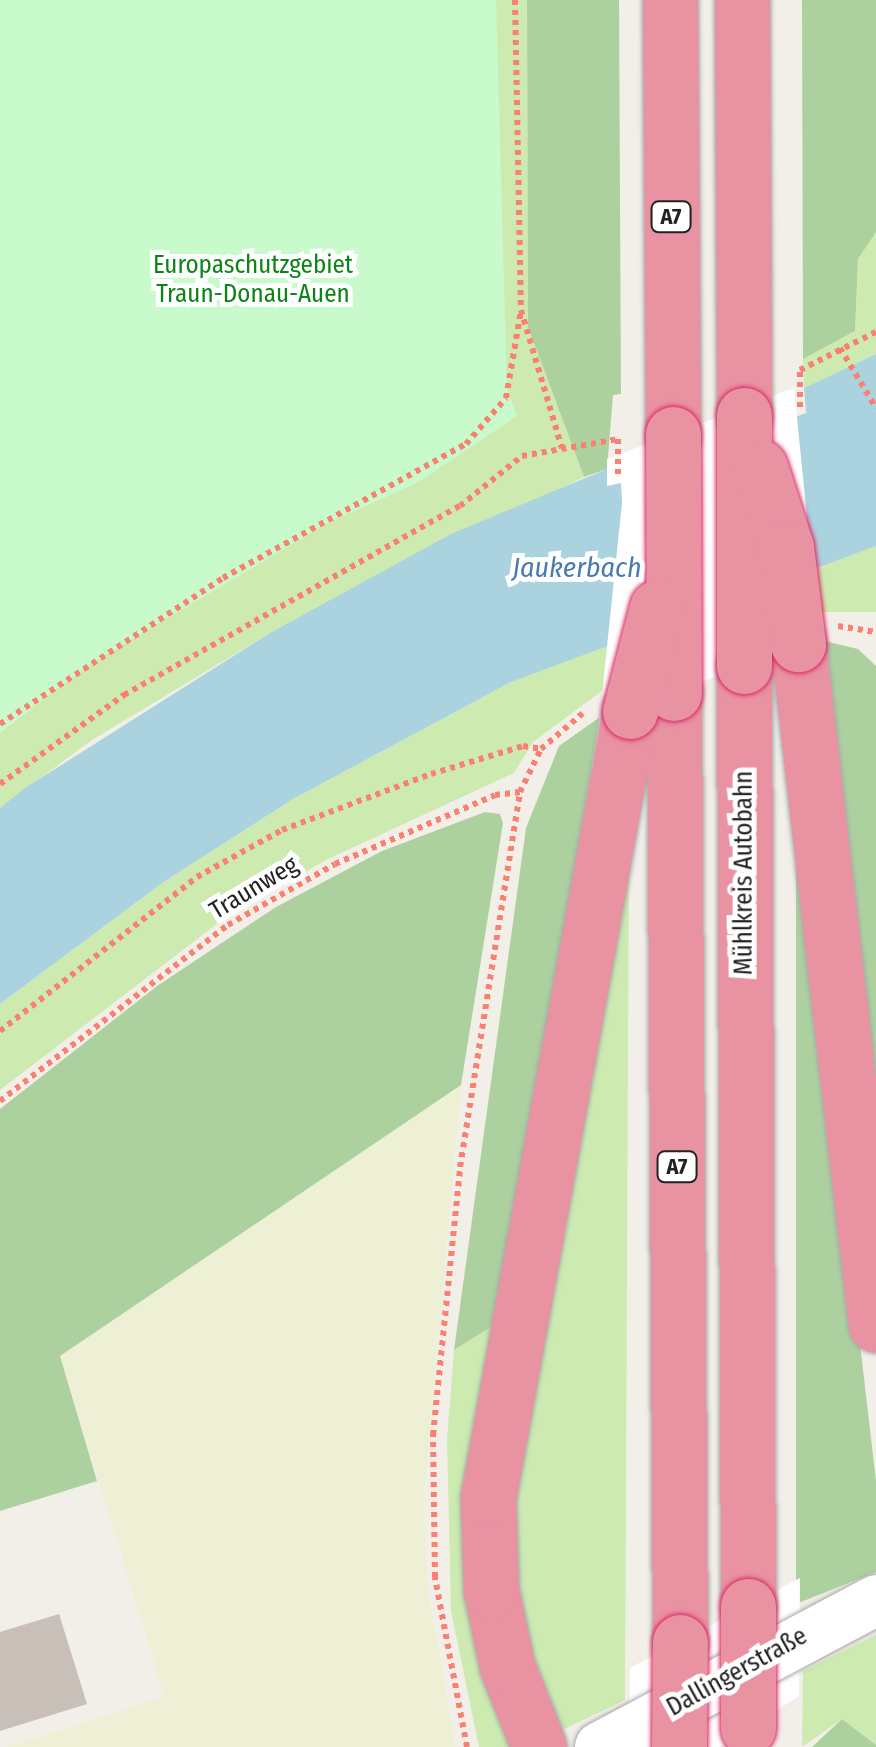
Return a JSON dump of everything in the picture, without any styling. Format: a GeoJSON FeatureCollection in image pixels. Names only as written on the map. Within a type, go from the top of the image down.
{"type":"FeatureCollection","features":[{"type":"Feature","properties":{"kind":"highway","name":"A7"},"geometry":{"type":"LineString","coordinates":[[670,0],[674,552],[652,702],[680,1642],[679,1747]]}},
{"type":"Feature","properties":{"kind":"highway","name":"Mühlkreis Autobahn"},"geometry":{"type":"LineString","coordinates":[[742,0],[748,1738]]}},
{"type":"Feature","properties":{"kind":"highway"},"geometry":{"type":"LineString","coordinates":[[743,412],[786,547],[876,1325]]}},
{"type":"Feature","properties":{"kind":"highway"},"geometry":{"type":"LineString","coordinates":[[539,1747],[507,1666],[491,1590],[488,1498],[520,1291],[605,884],[652,702]]}},
{"type":"Feature","properties":{"kind":"street","name":"Dallingerstraße"},"geometry":{"type":"LineString","coordinates":[[600,1747],[876,1600]]}},
{"type":"Feature","properties":{"kind":"path"},"geometry":{"type":"LineString","coordinates":[[0,724],[222,578],[466,444],[506,398],[521,310],[514,0]]}},
{"type":"Feature","properties":{"kind":"path"},"geometry":{"type":"LineString","coordinates":[[521,310],[562,448]]}},
{"type":"Feature","properties":{"kind":"path"},"geometry":{"type":"LineString","coordinates":[[800,407],[800,370],[876,332]]}},
{"type":"Feature","properties":{"kind":"path"},"geometry":{"type":"LineString","coordinates":[[840,348],[876,408]]}},
{"type":"Feature","properties":{"kind":"path"},"geometry":{"type":"LineString","coordinates":[[0,784],[124,695],[460,506],[522,456],[618,439],[618,477]]}},
{"type":"Feature","properties":{"kind":"path"},"geometry":{"type":"LineString","coordinates":[[0,1032],[197,877],[282,830],[431,774],[523,746],[542,749],[520,792],[460,1167],[433,1436],[435,1576],[467,1747]]}},
{"type":"Feature","properties":{"kind":"path","name":"Traunweg"},"geometry":{"type":"LineString","coordinates":[[0,1100],[228,925],[335,864],[495,795],[520,792]]}},
{"type":"Feature","properties":{"kind":"green space","name":"Europaschutzgebiet Traun-Donau-Auen"},"geometry":{"type":"Polygon","coordinates":[[[0,0],[496,0],[507,388],[517,416],[417,483],[328,523],[87,666],[0,733],[0,0]]]}},
{"type":"Feature","properties":{"kind":"green space"},"geometry":{"type":"Polygon","coordinates":[[[454,0],[527,0],[528,327],[584,477],[270,633],[92,740],[0,808],[0,695],[454,0]]]}},
{"type":"Feature","properties":{"kind":"green space"},"geometry":{"type":"Polygon","coordinates":[[[527,0],[619,0],[621,394],[613,395],[607,469],[584,477],[528,327],[527,0]]]}},
{"type":"Feature","properties":{"kind":"green space"},"geometry":{"type":"Polygon","coordinates":[[[802,0],[876,0],[876,232],[858,259],[855,331],[803,359],[802,0]]]}},
{"type":"Feature","properties":{"kind":"green space"},"geometry":{"type":"Polygon","coordinates":[[[876,232],[876,354],[804,388],[803,359],[855,331],[858,259],[876,232]]]}},
{"type":"Feature","properties":{"kind":"green space"},"geometry":{"type":"Polygon","coordinates":[[[876,546],[876,612],[816,612],[811,570],[876,546]]]}},
{"type":"Feature","properties":{"kind":"green space"},"geometry":{"type":"Polygon","coordinates":[[[820,640],[858,649],[876,666],[876,1158],[820,640]]]}},
{"type":"Feature","properties":{"kind":"green space"},"geometry":{"type":"Polygon","coordinates":[[[609,642],[603,690],[533,742],[514,773],[326,860],[226,917],[0,1090],[0,1004],[162,883],[293,799],[511,682],[609,642]]]}},
{"type":"Feature","properties":{"kind":"green space"},"geometry":{"type":"Polygon","coordinates":[[[600,717],[499,1322],[454,1350],[526,828],[559,746],[600,717]]]}},
{"type":"Feature","properties":{"kind":"green space"},"geometry":{"type":"Polygon","coordinates":[[[796,794],[876,1481],[876,1572],[796,1604],[796,794]]]}},
{"type":"Feature","properties":{"kind":"green space"},"geometry":{"type":"Polygon","coordinates":[[[485,812],[500,814],[503,823],[461,1085],[60,1356],[97,1481],[0,1511],[0,1109],[157,986],[276,907],[382,851],[485,812]]]}},
{"type":"Feature","properties":{"kind":"green space"},"geometry":{"type":"Polygon","coordinates":[[[629,840],[625,1700],[558,1732],[529,1684],[503,1527],[629,840]]]}},
{"type":"Feature","properties":{"kind":"green space"},"geometry":{"type":"Polygon","coordinates":[[[461,1085],[424,1501],[428,1591],[456,1747],[7,1747],[165,1697],[60,1356],[461,1085]]]}},
{"type":"Feature","properties":{"kind":"green space"},"geometry":{"type":"Polygon","coordinates":[[[499,1322],[516,1747],[479,1747],[451,1611],[447,1439],[454,1350],[499,1322]]]}},
{"type":"Feature","properties":{"kind":"green space"},"geometry":{"type":"Polygon","coordinates":[[[876,1635],[876,1745],[842,1719],[802,1747],[803,1671],[876,1635]]]}},
{"type":"Feature","properties":{"kind":"green space"},"geometry":{"type":"Polygon","coordinates":[[[842,1719],[876,1745],[876,1747],[812,1747],[842,1719]]]}},
{"type":"Feature","properties":{"kind":"water","name":"Jaukerbach"},"geometry":{"type":"Polygon","coordinates":[[[876,354],[876,546],[511,682],[293,799],[162,883],[0,1004],[0,808],[25,788],[270,633],[451,534],[607,469],[608,486],[806,413],[804,388],[876,354]]]}},
{"type":"Feature","properties":{"kind":"pier"},"geometry":{"type":"Polygon","coordinates":[[[794,388],[819,636],[599,723],[622,503],[621,483],[607,486],[607,459],[794,388]]]}},
{"type":"Feature","properties":{"kind":"pier"},"geometry":{"type":"Polygon","coordinates":[[[800,1578],[799,1696],[719,1747],[629,1747],[630,1668],[800,1578]]]}},
{"type":"Feature","properties":{"kind":"building"},"geometry":{"type":"Polygon","coordinates":[[[59,1614],[87,1704],[0,1731],[0,1632],[59,1614]]]}}]}
